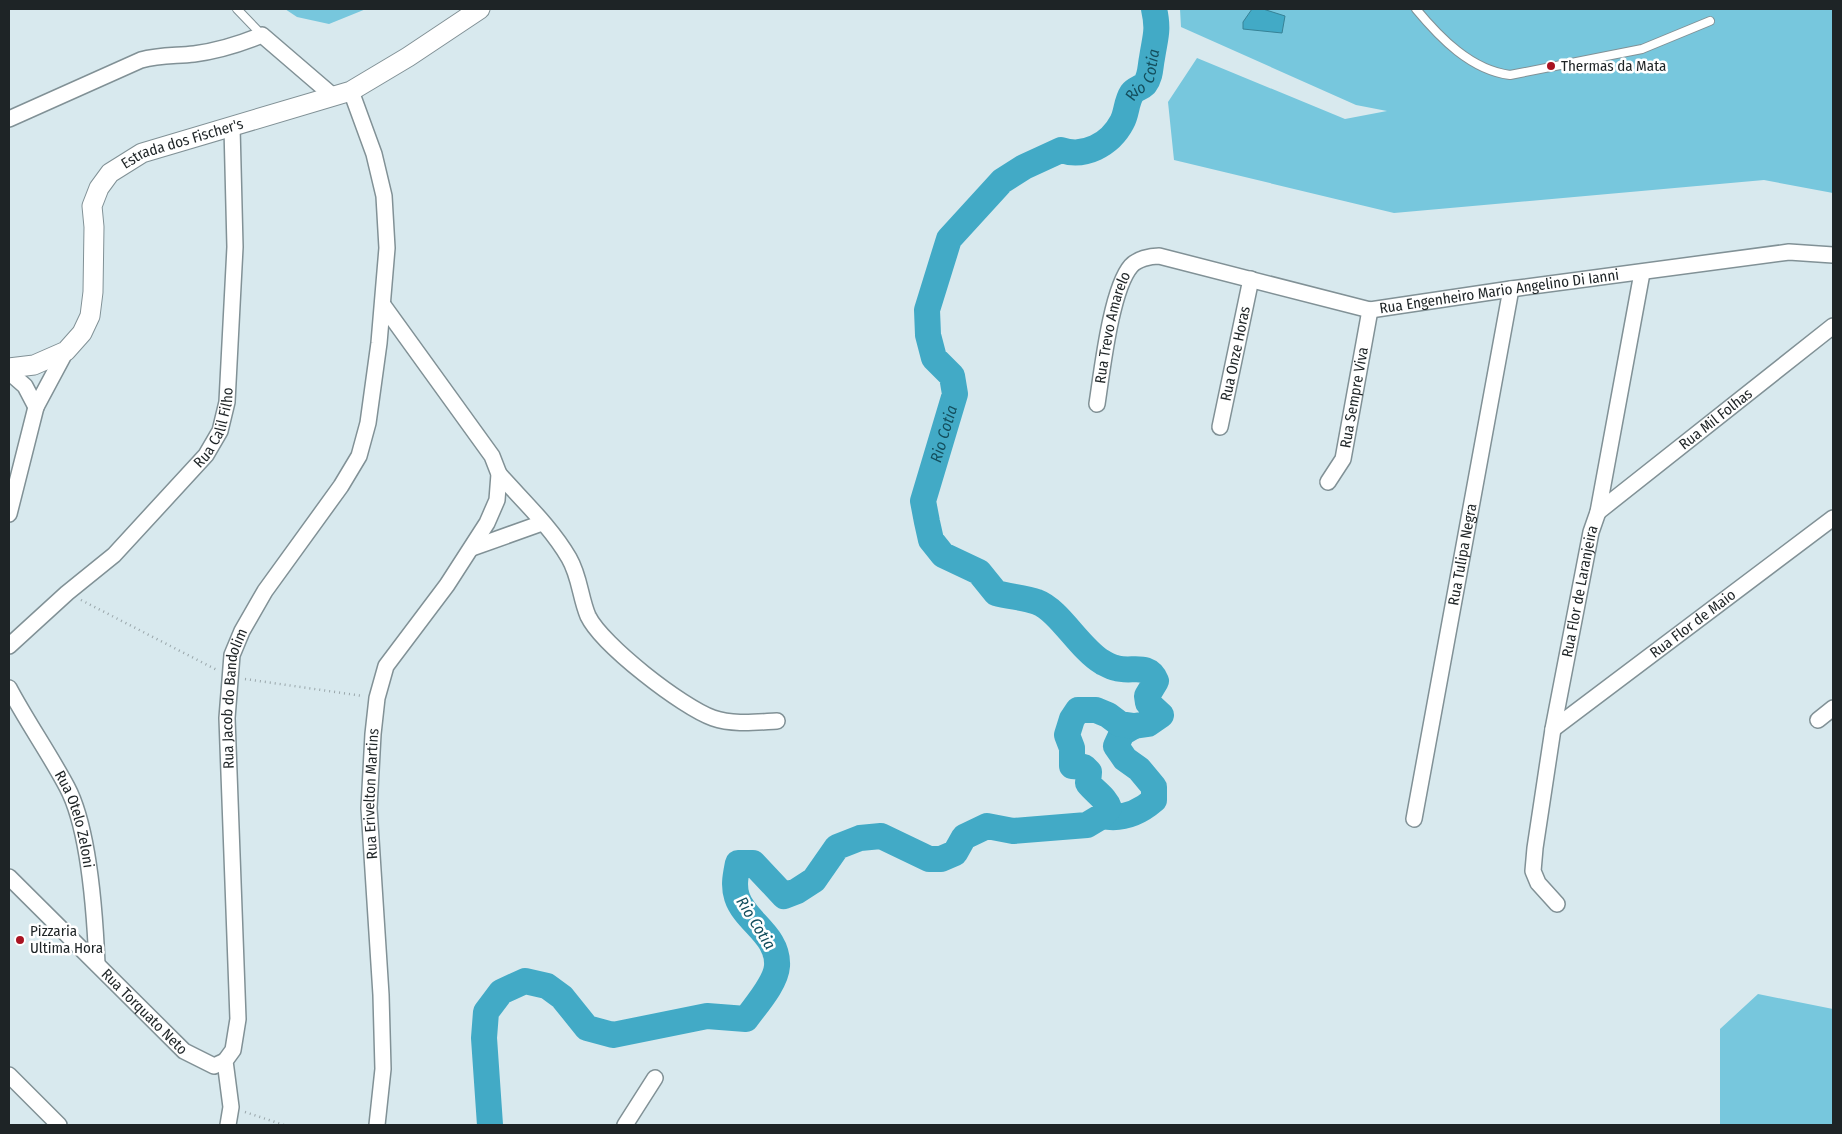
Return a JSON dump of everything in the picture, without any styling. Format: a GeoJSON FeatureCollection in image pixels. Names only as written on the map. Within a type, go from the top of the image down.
{"type":"FeatureCollection","features":[{"type":"Feature","properties":{"kind":"street","name":"Estrada dos Fischer's"},"geometry":{"type":"LineString","coordinates":[[9,368],[34,365],[66,351],[82,333],[90,316],[94,227],[92,206],[99,188],[110,172],[142,153],[342,94],[408,57],[480,9]]}},
{"type":"Feature","properties":{"kind":"street"},"geometry":{"type":"LineString","coordinates":[[9,119],[141,60],[156,56],[196,54],[240,44],[262,35],[342,94]]}},
{"type":"Feature","properties":{"kind":"street","name":"Rua Jacob do Bandolim"},"geometry":{"type":"LineString","coordinates":[[225,1061],[233,1050],[238,1019],[227,718],[232,656],[242,631],[265,591],[341,486],[359,456],[368,423],[383,305],[387,248],[384,196],[374,154],[342,94]]}},
{"type":"Feature","properties":{"kind":"street","name":"Rua Calil Filho"},"geometry":{"type":"LineString","coordinates":[[9,646],[67,593],[114,554],[206,455],[220,431],[227,402],[235,247],[232,127]]}},
{"type":"Feature","properties":{"kind":"street","name":"Rua Engenheiro Mario Angelino Di Ianni"},"geometry":{"type":"LineString","coordinates":[[1142,260],[1150,256],[1159,256],[1370,310],[1789,252],[1833,255]]}},
{"type":"Feature","properties":{"kind":"street","name":"Rua Trevo Amarelo"},"geometry":{"type":"LineString","coordinates":[[1097,404],[1111,318],[1123,280],[1132,265],[1142,260]]}},
{"type":"Feature","properties":{"kind":"street","name":"Rua Flor de Laranjeira"},"geometry":{"type":"LineString","coordinates":[[1557,904],[1538,883],[1533,871],[1553,729],[1591,532],[1598,512],[1642,273]]}},
{"type":"Feature","properties":{"kind":"street","name":"Rua Onze Horas"},"geometry":{"type":"LineString","coordinates":[[1220,427],[1251,279]]}},
{"type":"Feature","properties":{"kind":"street","name":"Rua Tulipa Negra"},"geometry":{"type":"LineString","coordinates":[[1414,820],[1511,289]]}},
{"type":"Feature","properties":{"kind":"street"},"geometry":{"type":"LineString","coordinates":[[383,305],[492,456],[499,474],[542,523],[570,559],[578,576],[588,615],[595,625],[655,683],[675,698],[713,718],[742,722],[777,721]]}},
{"type":"Feature","properties":{"kind":"street","name":"Rua Sempre Viva"},"geometry":{"type":"LineString","coordinates":[[1328,482],[1343,459],[1370,310]]}},
{"type":"Feature","properties":{"kind":"street","name":"Rua Mil Folhas"},"geometry":{"type":"LineString","coordinates":[[1598,512],[1833,326]]}},
{"type":"Feature","properties":{"kind":"street"},"geometry":{"type":"LineString","coordinates":[[9,514],[36,407],[66,351]]}},
{"type":"Feature","properties":{"kind":"street"},"geometry":{"type":"LineString","coordinates":[[9,372],[25,386],[36,407]]}},
{"type":"Feature","properties":{"kind":"street","name":"Rua Erivelton Martins"},"geometry":{"type":"LineString","coordinates":[[377,1125],[383,1069],[381,995],[369,808],[377,698],[386,666],[472,548],[486,523],[497,500],[499,474]]}},
{"type":"Feature","properties":{"kind":"street","name":"Rua Flor de Maio"},"geometry":{"type":"LineString","coordinates":[[1553,729],[1833,518]]}},
{"type":"Feature","properties":{"kind":"street"},"geometry":{"type":"LineString","coordinates":[[472,548],[542,523]]}},
{"type":"Feature","properties":{"kind":"street","name":"Rua Otelo Zeloni"},"geometry":{"type":"LineString","coordinates":[[9,688],[68,788],[77,815],[84,842],[93,906],[97,964]]}},
{"type":"Feature","properties":{"kind":"street"},"geometry":{"type":"LineString","coordinates":[[1818,720],[1833,708]]}},
{"type":"Feature","properties":{"kind":"street","name":"Rua Torquato Neto"},"geometry":{"type":"LineString","coordinates":[[9,877],[184,1052],[214,1066],[225,1061]]}},
{"type":"Feature","properties":{"kind":"street"},"geometry":{"type":"LineString","coordinates":[[225,1061],[231,1107],[228,1125]]}},
{"type":"Feature","properties":{"kind":"street"},"geometry":{"type":"LineString","coordinates":[[9,1075],[59,1125]]}},
{"type":"Feature","properties":{"kind":"street"},"geometry":{"type":"LineString","coordinates":[[625,1125],[655,1078]]}},
{"type":"Feature","properties":{"kind":"lane"},"geometry":{"type":"LineString","coordinates":[[237,9],[262,35]]}},
{"type":"Feature","properties":{"kind":"lane"},"geometry":{"type":"LineString","coordinates":[[1416,9],[1435,31],[1473,62],[1493,73],[1510,75],[1642,49],[1710,21]]}},
{"type":"Feature","properties":{"kind":"path"},"geometry":{"type":"LineString","coordinates":[[231,1107],[284,1125]]}},
{"type":"Feature","properties":{"kind":"shaded area"},"geometry":{"type":"Polygon","coordinates":[[[285,9],[366,9],[329,24],[297,17],[285,9]]]}},
{"type":"Feature","properties":{"kind":"shaded area","name":"Thermas da Mata"},"geometry":{"type":"Polygon","coordinates":[[[1180,9],[1833,9],[1833,193],[1764,180],[1394,213],[1174,160],[1168,102],[1197,58],[1345,119],[1387,111],[1356,105],[1181,27],[1180,9]]]}},
{"type":"Feature","properties":{"kind":"shaded area"},"geometry":{"type":"Polygon","coordinates":[[[1252,9],[1263,9],[1285,16],[1282,33],[1243,29],[1243,22],[1252,9]]]}},
{"type":"Feature","properties":{"kind":"shaded area"},"geometry":{"type":"Polygon","coordinates":[[[1758,994],[1833,1009],[1833,1125],[1720,1125],[1720,1029],[1758,994]]]}},
{"type":"Feature","properties":{"kind":"waterway","name":"Rio Cotia"},"geometry":{"type":"LineString","coordinates":[[490,1125],[484,1038],[486,1012],[501,992],[525,981],[547,986],[562,997],[587,1028],[613,1035],[707,1016],[746,1019],[769,987],[776,973],[777,966],[773,946],[741,906],[737,897],[735,884],[738,863],[753,863],[784,896],[797,891],[814,880],[837,847],[860,838],[881,836],[929,859],[941,859],[955,853],[964,837],[987,826],[1013,831],[1087,825],[1102,816],[1109,808],[1103,798],[1088,783],[1089,772],[1084,767],[1072,766],[1072,748],[1067,735],[1072,719],[1078,710],[1096,710],[1108,715],[1120,724],[1134,726],[1148,724],[1161,715],[1148,703],[1147,696],[1156,681],[1153,675],[1144,670],[1122,669],[1102,662],[1085,648],[1045,606],[1032,600],[996,593],[979,572],[943,555],[931,540],[923,501],[955,394],[952,376],[934,358],[928,335],[927,310],[949,239],[1002,181],[1024,167],[1061,150],[1079,152],[1096,148],[1117,130],[1124,119],[1132,93],[1145,84],[1149,75],[1156,34],[1154,9]]}},
{"type":"Feature","properties":{"kind":"waterway","name":"Rio Cotia"},"geometry":{"type":"LineString","coordinates":[[1102,816],[1116,817],[1130,814],[1142,809],[1154,800],[1154,787],[1139,769],[1125,759],[1116,746],[1122,733],[1134,726]]}},
{"type":"Feature","properties":{"kind":"place","name":"Thermas da Mata"},"geometry":{"type":"Point","coordinates":[1551,66]}},
{"type":"Feature","properties":{"kind":"place","name":"Pizzaria Ultima Hora"},"geometry":{"type":"Point","coordinates":[20,940]}}]}
